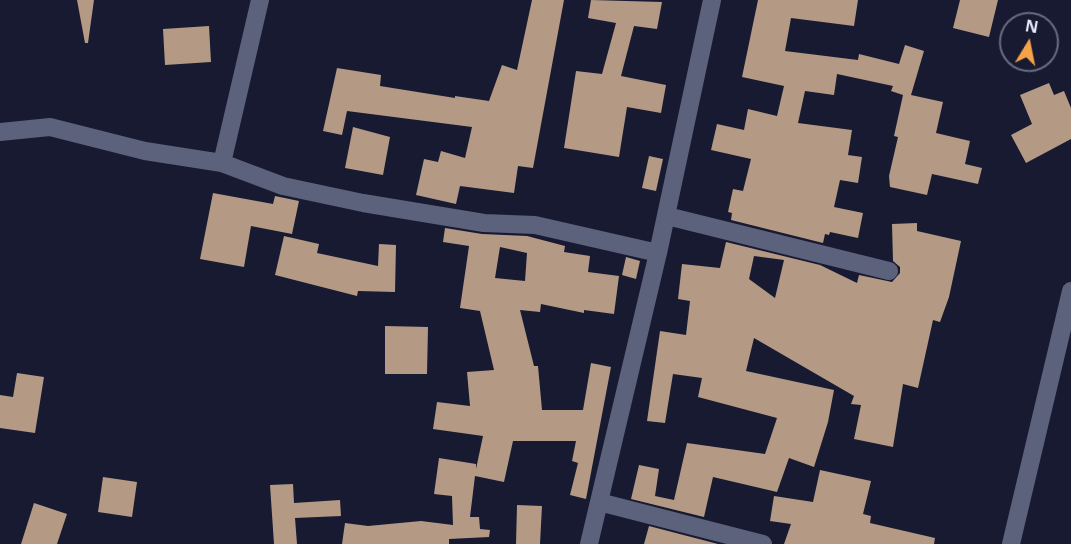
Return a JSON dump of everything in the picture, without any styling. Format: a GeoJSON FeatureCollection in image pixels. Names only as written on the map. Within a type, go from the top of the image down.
{"type":"FeatureCollection","features":[{"type":"Feature","properties":{"kind":"street"},"geometry":{"type":"LineString","coordinates":[[222,163],[260,0]]}},
{"type":"Feature","properties":{"kind":"street"},"geometry":{"type":"LineString","coordinates":[[590,544],[667,216],[712,0]]}},
{"type":"Feature","properties":{"kind":"street"},"geometry":{"type":"LineString","coordinates":[[0,132],[50,127],[145,151],[222,163],[283,186],[363,203],[484,224],[535,225],[658,253]]}},
{"type":"Feature","properties":{"kind":"street"},"geometry":{"type":"LineString","coordinates":[[667,216],[889,271]]}},
{"type":"Feature","properties":{"kind":"street"},"geometry":{"type":"LineString","coordinates":[[1011,544],[1071,291]]}},
{"type":"Feature","properties":{"kind":"street"},"geometry":{"type":"LineString","coordinates":[[599,502],[763,544]]}},
{"type":"Feature","properties":{"kind":"building"},"geometry":{"type":"Polygon","coordinates":[[[77,0],[94,0],[88,43],[85,43],[77,0]]]}},
{"type":"Feature","properties":{"kind":"building"},"geometry":{"type":"Polygon","coordinates":[[[532,0],[564,0],[533,168],[518,166],[514,193],[460,186],[456,204],[416,195],[424,159],[438,162],[441,151],[465,158],[472,127],[347,111],[342,135],[323,131],[337,68],[381,75],[380,86],[489,101],[502,65],[517,70],[532,0]]]}},
{"type":"Feature","properties":{"kind":"building"},"geometry":{"type":"Polygon","coordinates":[[[591,0],[662,2],[657,29],[634,26],[621,76],[666,85],[661,113],[627,107],[619,157],[564,148],[576,71],[602,74],[616,23],[588,18],[591,0]]]}},
{"type":"Feature","properties":{"kind":"building"},"geometry":{"type":"Polygon","coordinates":[[[758,0],[858,0],[854,26],[791,18],[785,51],[858,60],[859,54],[899,64],[905,45],[924,51],[911,95],[943,102],[936,133],[970,141],[965,164],[982,168],[978,184],[932,174],[927,195],[890,187],[889,176],[898,137],[894,136],[903,95],[891,91],[893,86],[837,74],[834,95],[805,91],[798,123],[852,130],[848,155],[862,157],[858,183],[840,180],[834,207],[863,213],[858,238],[830,232],[829,235],[825,234],[823,243],[731,220],[732,213],[728,212],[733,189],[743,191],[751,159],[711,150],[717,124],[744,130],[748,109],[777,116],[784,86],[742,77],[758,0]]]}},
{"type":"Feature","properties":{"kind":"building"},"geometry":{"type":"Polygon","coordinates":[[[960,0],[998,0],[989,37],[953,28],[960,0]]]}},
{"type":"Feature","properties":{"kind":"building"},"geometry":{"type":"Polygon","coordinates":[[[209,26],[211,62],[165,65],[163,29],[209,26]]]}},
{"type":"Feature","properties":{"kind":"building"},"geometry":{"type":"Polygon","coordinates":[[[1049,83],[1054,95],[1064,91],[1071,108],[1071,139],[1026,163],[1011,135],[1032,124],[1020,95],[1049,83]]]}},
{"type":"Feature","properties":{"kind":"building"},"geometry":{"type":"Polygon","coordinates":[[[353,127],[390,137],[383,175],[345,168],[353,127]]]}},
{"type":"Feature","properties":{"kind":"building"},"geometry":{"type":"Polygon","coordinates":[[[649,156],[663,159],[656,191],[642,188],[649,156]]]}},
{"type":"Feature","properties":{"kind":"building"},"geometry":{"type":"Polygon","coordinates":[[[213,193],[273,204],[275,196],[299,201],[292,234],[251,226],[244,267],[200,259],[213,193]]]}},
{"type":"Feature","properties":{"kind":"building"},"geometry":{"type":"Polygon","coordinates":[[[917,223],[917,231],[961,241],[949,297],[940,322],[933,320],[918,388],[903,384],[893,447],[854,439],[861,405],[851,404],[854,396],[754,338],[746,371],[834,390],[828,422],[814,467],[789,458],[777,492],[713,477],[704,517],[631,499],[639,465],[659,469],[655,496],[674,500],[687,443],[765,454],[777,418],[698,397],[702,378],[673,374],[665,423],[647,421],[660,331],[686,335],[690,301],[678,299],[682,264],[720,268],[726,242],[820,265],[857,283],[859,275],[892,282],[900,273],[900,267],[893,261],[892,224],[917,223]],[[754,256],[749,279],[775,298],[784,260],[754,256]]]}},
{"type":"Feature","properties":{"kind":"building"},"geometry":{"type":"Polygon","coordinates":[[[445,228],[482,234],[527,236],[565,246],[564,252],[590,256],[588,272],[619,276],[614,314],[584,310],[584,313],[541,304],[540,312],[520,310],[534,366],[538,366],[542,410],[583,410],[591,363],[611,367],[586,499],[570,495],[578,463],[572,461],[576,441],[513,441],[504,482],[475,476],[470,517],[479,517],[480,529],[490,530],[489,537],[449,539],[449,544],[342,544],[345,523],[368,526],[421,521],[453,525],[452,496],[434,494],[439,458],[476,464],[476,469],[483,436],[433,429],[437,402],[470,406],[467,372],[494,370],[480,311],[460,308],[469,246],[443,242],[445,228]],[[500,247],[495,278],[525,281],[527,253],[500,247]]]}},
{"type":"Feature","properties":{"kind":"building"},"geometry":{"type":"Polygon","coordinates":[[[284,236],[319,244],[317,253],[378,266],[379,244],[396,245],[395,292],[358,291],[357,296],[275,275],[284,236]]]}},
{"type":"Feature","properties":{"kind":"building"},"geometry":{"type":"Polygon","coordinates":[[[626,257],[640,261],[636,279],[622,275],[626,257]]]}},
{"type":"Feature","properties":{"kind":"building"},"geometry":{"type":"Polygon","coordinates":[[[385,326],[428,327],[427,374],[385,374],[385,326]]]}},
{"type":"Feature","properties":{"kind":"building"},"geometry":{"type":"Polygon","coordinates":[[[17,373],[44,377],[35,433],[0,428],[0,395],[13,397],[17,373]]]}},
{"type":"Feature","properties":{"kind":"building"},"geometry":{"type":"Polygon","coordinates":[[[820,470],[871,481],[863,514],[871,516],[870,523],[935,538],[934,544],[784,544],[791,524],[770,521],[774,496],[813,502],[820,470]]]}},
{"type":"Feature","properties":{"kind":"building"},"geometry":{"type":"Polygon","coordinates":[[[103,477],[137,482],[132,517],[98,512],[103,477]]]}},
{"type":"Feature","properties":{"kind":"building"},"geometry":{"type":"Polygon","coordinates":[[[293,484],[294,503],[340,500],[341,516],[295,518],[297,544],[274,544],[270,485],[293,484]]]}},
{"type":"Feature","properties":{"kind":"building"},"geometry":{"type":"Polygon","coordinates":[[[34,503],[67,514],[57,544],[21,544],[34,503]]]}},
{"type":"Feature","properties":{"kind":"building"},"geometry":{"type":"Polygon","coordinates":[[[517,505],[542,506],[540,544],[516,544],[517,505]]]}},
{"type":"Feature","properties":{"kind":"building"},"geometry":{"type":"Polygon","coordinates":[[[649,526],[718,544],[644,544],[649,526]]]}}]}
